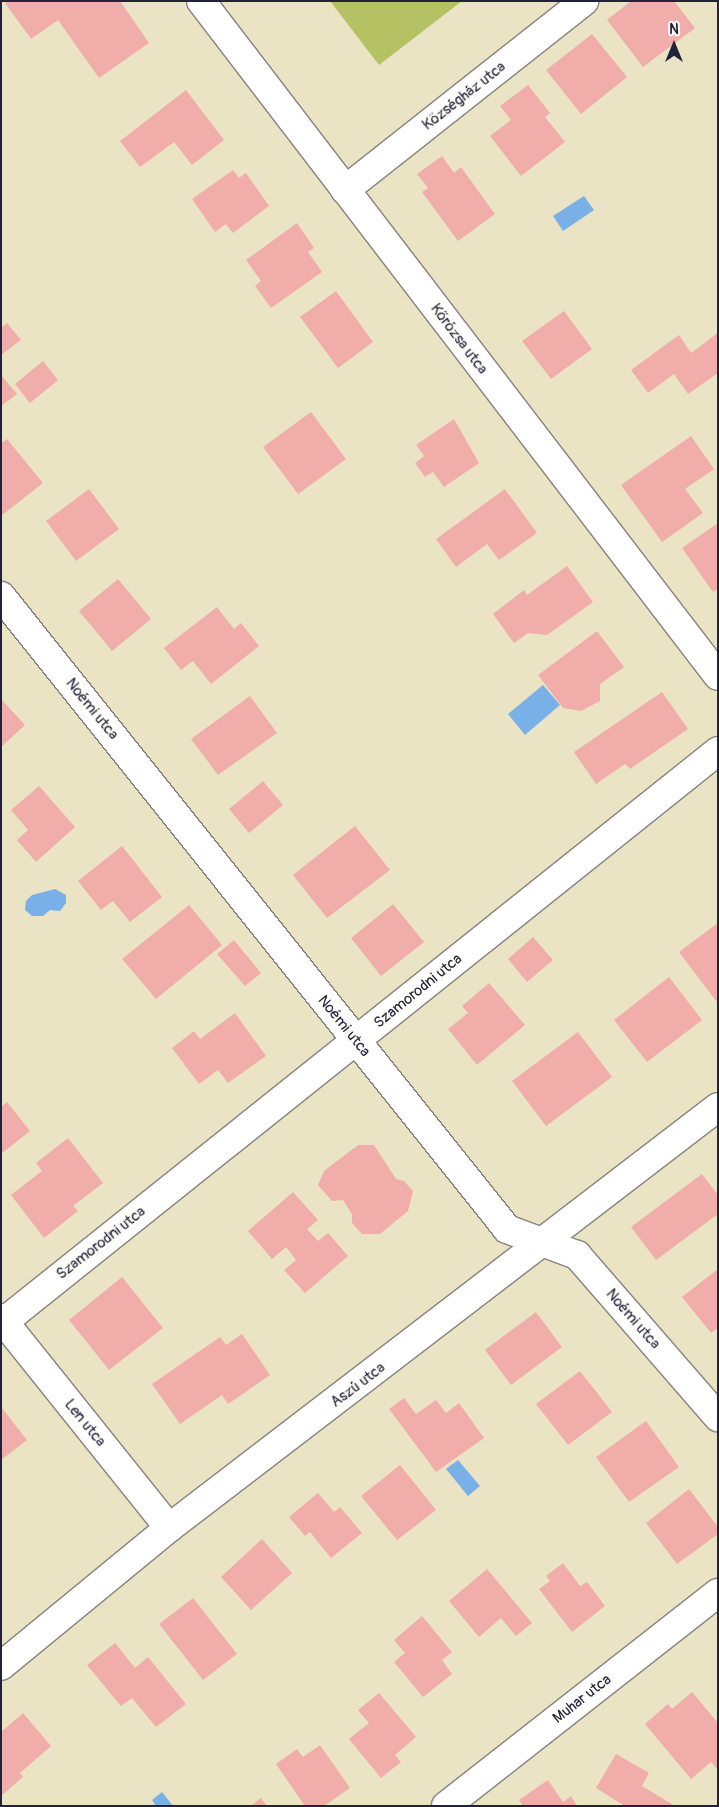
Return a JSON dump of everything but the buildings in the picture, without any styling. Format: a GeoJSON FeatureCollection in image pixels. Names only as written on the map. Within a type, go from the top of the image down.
{"type":"FeatureCollection","features":[{"type":"Feature","properties":{"kind":"street","name":"Kőrózsa utca"},"geometry":{"type":"LineString","coordinates":[[201,1],[718,676]]}},
{"type":"Feature","properties":{"kind":"street","name":"Községház utca"},"geometry":{"type":"LineString","coordinates":[[345,190],[584,1]]}},
{"type":"Feature","properties":{"kind":"street","name":"Noémi utca"},"geometry":{"type":"LineString","coordinates":[[1,596],[507,1229],[577,1255],[718,1417]]}},
{"type":"Feature","properties":{"kind":"street","name":"Szamorodni utca"},"geometry":{"type":"LineString","coordinates":[[2,1322],[718,751]]}},
{"type":"Feature","properties":{"kind":"street","name":"Aszú utca"},"geometry":{"type":"LineString","coordinates":[[1,1666],[169,1528],[718,1107]]}},
{"type":"Feature","properties":{"kind":"street","name":"Len utca"},"geometry":{"type":"LineString","coordinates":[[2,1322],[169,1528]]}},
{"type":"Feature","properties":{"kind":"street","name":"Muhar utca"},"geometry":{"type":"LineString","coordinates":[[446,1806],[718,1593]]}},
{"type":"Feature","properties":{"kind":"green space"},"geometry":{"type":"Polygon","coordinates":[[[330,1],[462,1],[379,65],[330,1]]]}},
{"type":"Feature","properties":{"kind":"water"},"geometry":{"type":"Polygon","coordinates":[[[584,196],[594,210],[563,231],[553,216],[584,196]]]}},
{"type":"Feature","properties":{"kind":"water"},"geometry":{"type":"Polygon","coordinates":[[[543,685],[560,705],[525,735],[508,714],[543,685]]]}},
{"type":"Feature","properties":{"kind":"water"},"geometry":{"type":"Polygon","coordinates":[[[55,889],[66,895],[66,903],[60,911],[50,910],[43,916],[32,916],[25,910],[26,901],[32,895],[55,889]]]}},
{"type":"Feature","properties":{"kind":"water"},"geometry":{"type":"Polygon","coordinates":[[[458,1460],[480,1486],[468,1496],[446,1469],[458,1460]]]}},
{"type":"Feature","properties":{"kind":"water"},"geometry":{"type":"Polygon","coordinates":[[[162,1792],[173,1806],[156,1806],[152,1800],[162,1792]]]}}]}
